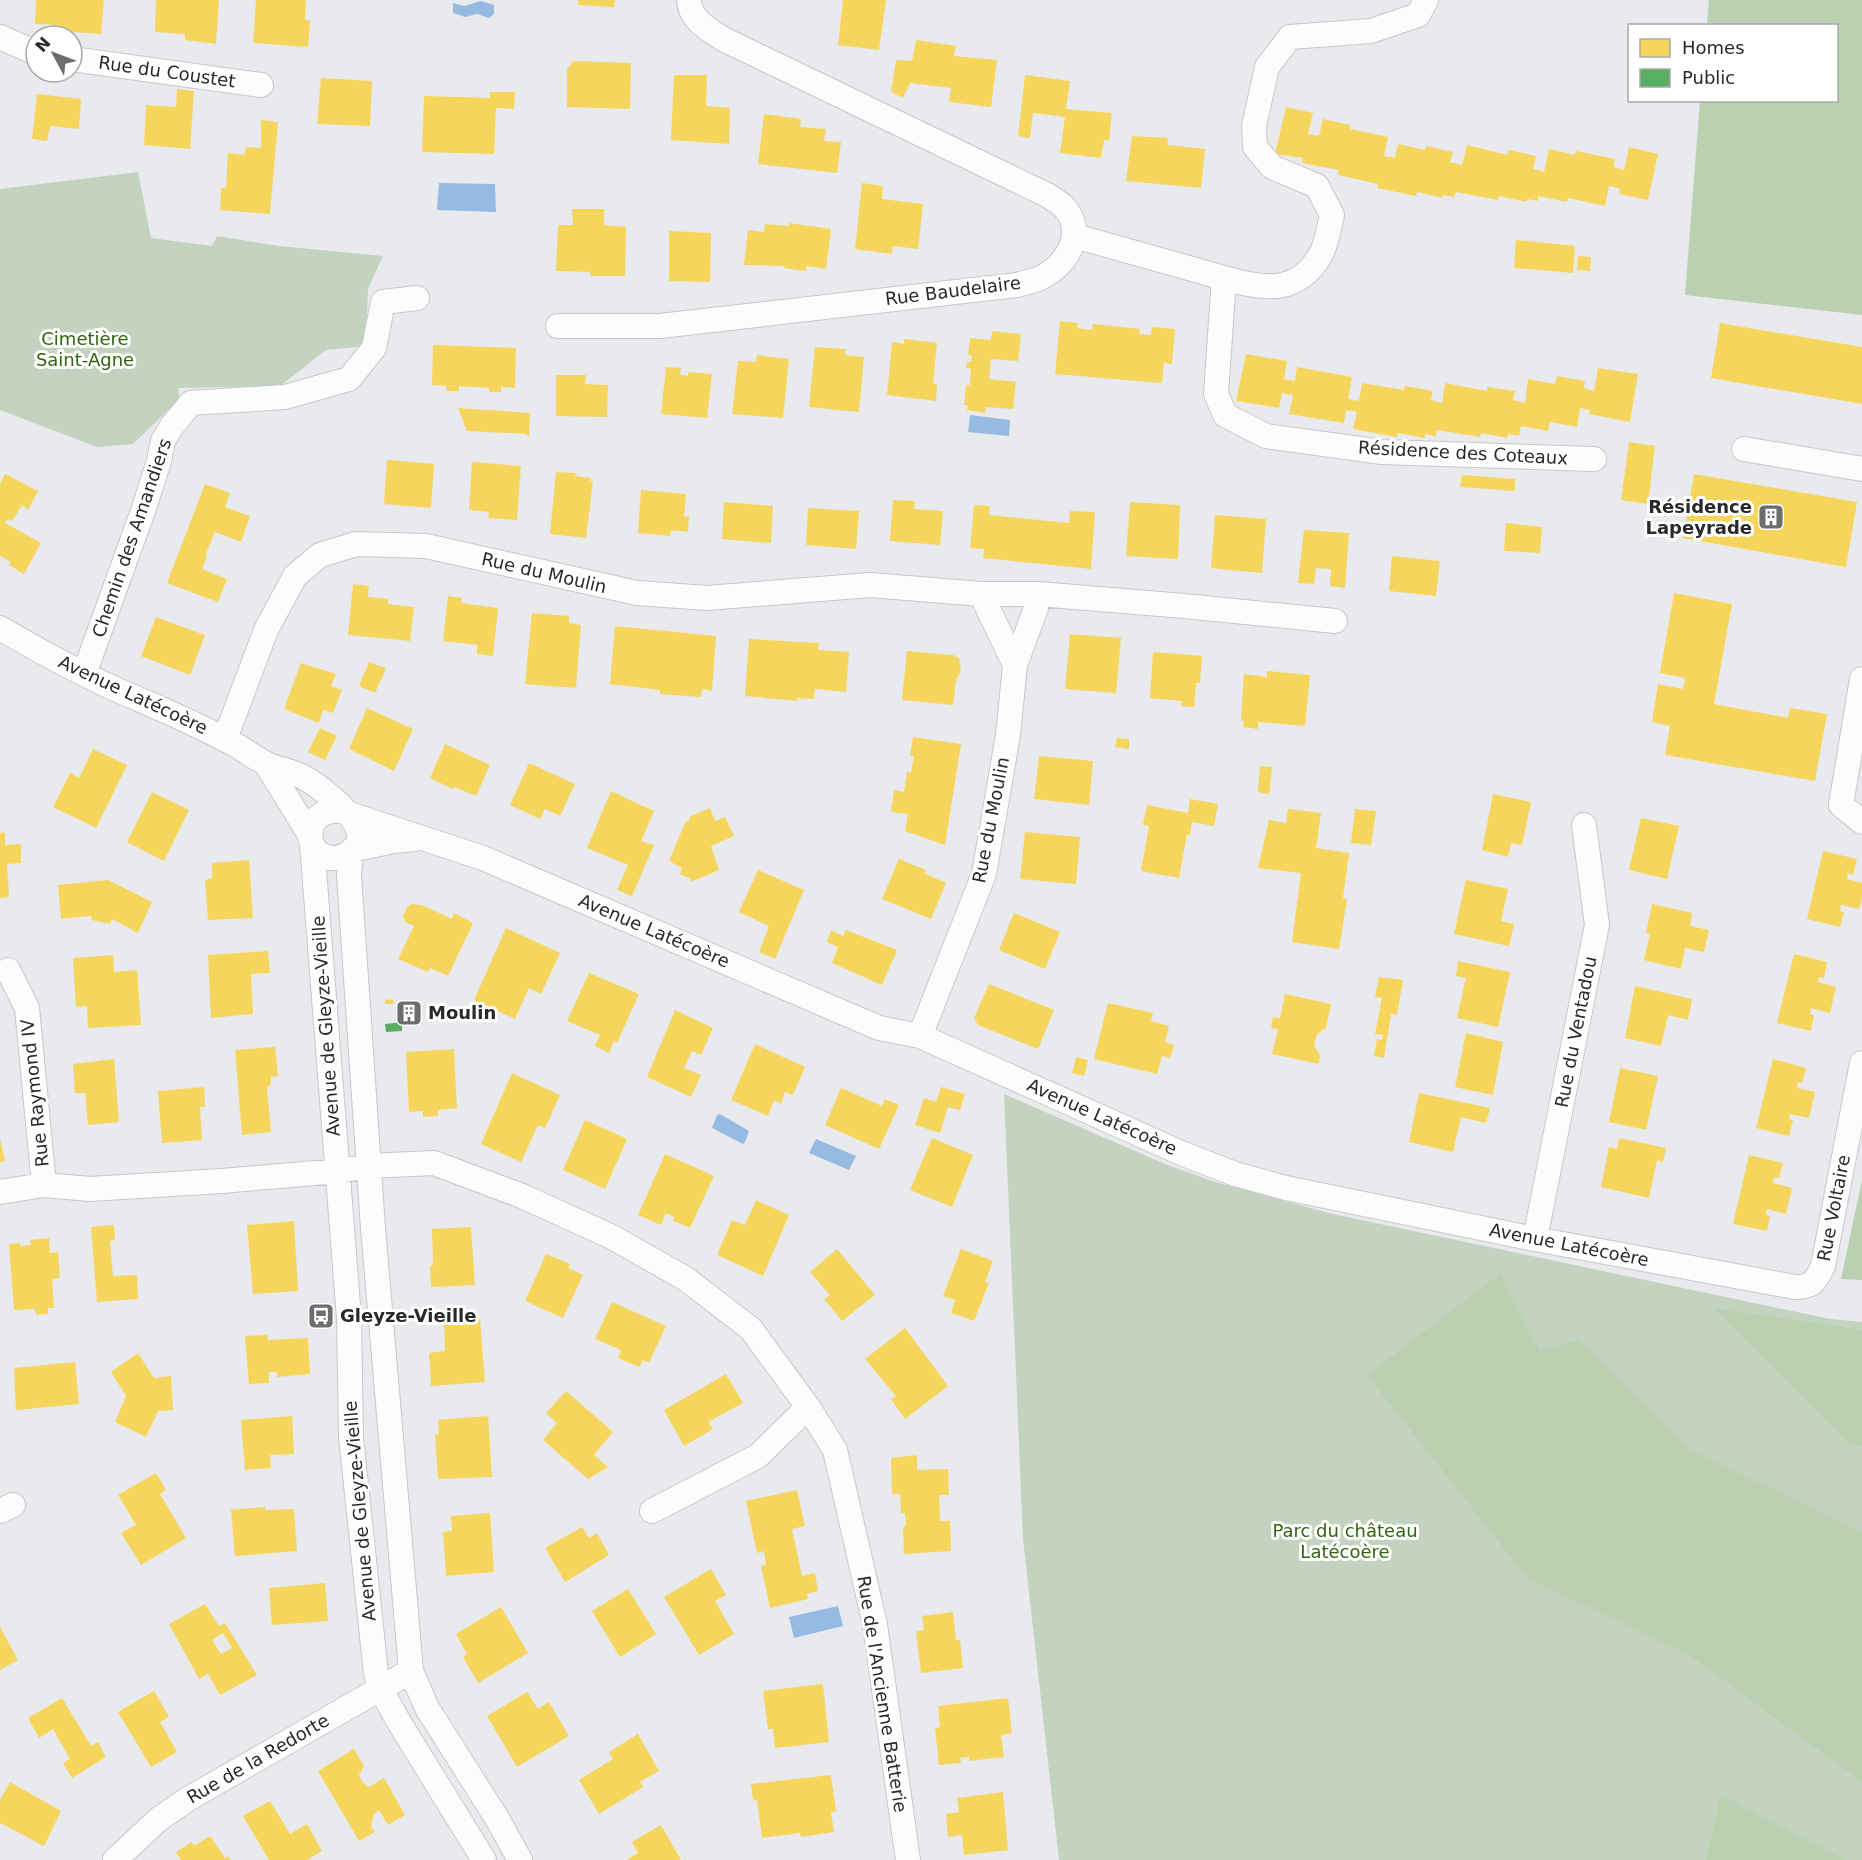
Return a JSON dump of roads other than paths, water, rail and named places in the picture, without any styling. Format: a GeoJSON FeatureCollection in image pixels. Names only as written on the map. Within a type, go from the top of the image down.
{"type":"FeatureCollection","features":[{"type":"Feature","properties":{"kind":"street"},"geometry":{"type":"LineString","coordinates":[[689,0],[690,8],[699,23],[723,39],[1047,195],[1063,206],[1068,213],[1075,236],[1252,286],[1287,286],[1308,272],[1322,251],[1332,215],[1317,186],[1272,167],[1255,147],[1254,126],[1268,67],[1290,37],[1371,31],[1418,15],[1426,0]]}},
{"type":"Feature","properties":{"kind":"street"},"geometry":{"type":"LineString","coordinates":[[0,37],[24,47]]}},
{"type":"Feature","properties":{"kind":"street","name":"Rue du Coustet"},"geometry":{"type":"LineString","coordinates":[[84,61],[261,85]]}},
{"type":"Feature","properties":{"kind":"street","name":"Rue Baudelaire"},"geometry":{"type":"LineString","coordinates":[[558,326],[660,326],[1017,285],[1037,280],[1058,267],[1070,252],[1075,236]]}},
{"type":"Feature","properties":{"kind":"street","name":"Résidence des Coteaux"},"geometry":{"type":"LineString","coordinates":[[1224,278],[1216,394],[1225,415],[1266,436],[1382,452],[1593,459]]}},
{"type":"Feature","properties":{"kind":"street","name":"Chemin des Amandiers"},"geometry":{"type":"LineString","coordinates":[[84,674],[143,511],[163,441],[191,403],[285,397],[349,379],[374,348],[383,302],[417,298]]}},
{"type":"Feature","properties":{"kind":"street"},"geometry":{"type":"LineString","coordinates":[[1744,449],[1862,468]]}},
{"type":"Feature","properties":{"kind":"street","name":"Rue du Moulin"},"geometry":{"type":"LineString","coordinates":[[225,739],[266,630],[295,576],[320,555],[356,544],[426,546],[637,593],[707,598],[870,585],[981,594],[1038,594],[1335,621]]}},
{"type":"Feature","properties":{"kind":"street"},"geometry":{"type":"LineString","coordinates":[[981,594],[1015,665]]}},
{"type":"Feature","properties":{"kind":"street","name":"Rue du Moulin"},"geometry":{"type":"LineString","coordinates":[[920,1036],[984,874],[1008,735],[1015,665],[1036,608],[1038,594]]}},
{"type":"Feature","properties":{"kind":"street","name":"Avenue Latécoère"},"geometry":{"type":"LineString","coordinates":[[0,628],[84,674],[225,739],[266,764],[302,776],[332,797],[355,820],[359,835],[352,851]]}},
{"type":"Feature","properties":{"kind":"street"},"geometry":{"type":"LineString","coordinates":[[1862,679],[1841,805],[1862,822]]}},
{"type":"Feature","properties":{"kind":"street","name":"Avenue Latécoère"},"geometry":{"type":"LineString","coordinates":[[266,764],[322,855],[338,858],[352,851],[393,841],[419,838]]}},
{"type":"Feature","properties":{"kind":"street"},"geometry":{"type":"LineString","coordinates":[[311,840],[311,826],[321,814],[328,810],[347,813]]}},
{"type":"Feature","properties":{"kind":"street","name":"Avenue Latécoère"},"geometry":{"type":"LineString","coordinates":[[347,813],[483,858],[879,1028],[920,1036],[1181,1153],[1235,1174],[1286,1188],[1535,1239],[1795,1287],[1806,1287],[1816,1281]]}},
{"type":"Feature","properties":{"kind":"street","name":"Rue du Ventadou"},"geometry":{"type":"LineString","coordinates":[[1535,1239],[1598,925],[1584,825]]}},
{"type":"Feature","properties":{"kind":"street","name":"Avenue de Gleyze-Vieille"},"geometry":{"type":"LineString","coordinates":[[311,840],[349,1318],[351,1437],[372,1649],[380,1688],[484,1860]]}},
{"type":"Feature","properties":{"kind":"street","name":"Avenue de Gleyze-Vieille"},"geometry":{"type":"LineString","coordinates":[[352,851],[349,875],[369,1166],[389,1433],[411,1671],[427,1708],[498,1820],[520,1860]]}},
{"type":"Feature","properties":{"kind":"street","name":"Rue Raymond IV"},"geometry":{"type":"LineString","coordinates":[[8,970],[27,1008],[44,1185]]}},
{"type":"Feature","properties":{"kind":"street","name":"Rue Voltaire"},"geometry":{"type":"LineString","coordinates":[[1816,1281],[1823,1266],[1862,1063]]}},
{"type":"Feature","properties":{"kind":"street","name":"Rue de l'Ancienne Batterie"},"geometry":{"type":"LineString","coordinates":[[0,1192],[44,1185],[90,1189],[338,1171],[369,1166],[434,1163],[522,1196],[612,1237],[686,1279],[751,1329],[808,1407],[835,1450],[875,1625],[908,1860]]}},
{"type":"Feature","properties":{"kind":"street"},"geometry":{"type":"LineString","coordinates":[[652,1511],[758,1456],[808,1407]]}},
{"type":"Feature","properties":{"kind":"street","name":"Rue de la Redorte"},"geometry":{"type":"LineString","coordinates":[[115,1860],[159,1819],[188,1798],[411,1671]]}},
{"type":"Feature","properties":{"kind":"water"},"geometry":{"type":"Polygon","coordinates":[[[481,1],[494,5],[494,14],[489,18],[477,14],[465,17],[453,13],[453,3],[464,6],[481,1]]]}},
{"type":"Feature","properties":{"kind":"water"},"geometry":{"type":"Polygon","coordinates":[[[439,183],[495,184],[496,212],[437,210],[439,183]]]}},
{"type":"Feature","properties":{"kind":"water"},"geometry":{"type":"Polygon","coordinates":[[[970,415],[1010,420],[1009,436],[968,432],[970,415]]]}},
{"type":"Feature","properties":{"kind":"water"},"geometry":{"type":"Polygon","coordinates":[[[720,1114],[749,1131],[743,1144],[712,1128],[717,1115],[720,1114]]]}},
{"type":"Feature","properties":{"kind":"water"},"geometry":{"type":"Polygon","coordinates":[[[816,1139],[856,1156],[849,1170],[809,1153],[816,1139]]]}},
{"type":"Feature","properties":{"kind":"water"},"geometry":{"type":"Polygon","coordinates":[[[838,1606],[843,1626],[794,1638],[789,1617],[838,1606]]]}},
{"type":"Feature","properties":{"kind":"place","name":"Résidence Lapeyrade"},"geometry":{"type":"Point","coordinates":[1771,517]}},
{"type":"Feature","properties":{"kind":"place","name":"Moulin"},"geometry":{"type":"Point","coordinates":[409,1013]}},
{"type":"Feature","properties":{"kind":"place","name":"Gleyze-Vieille"},"geometry":{"type":"Point","coordinates":[321,1316]}},
{"type":"Feature","properties":{"kind":"park label","name":"Cimetière Saint-Agne"},"geometry":{"type":"Point","coordinates":[85,349]}},
{"type":"Feature","properties":{"kind":"park label","name":"Parc du château Latécoère"},"geometry":{"type":"Point","coordinates":[1345,1541]}}]}
